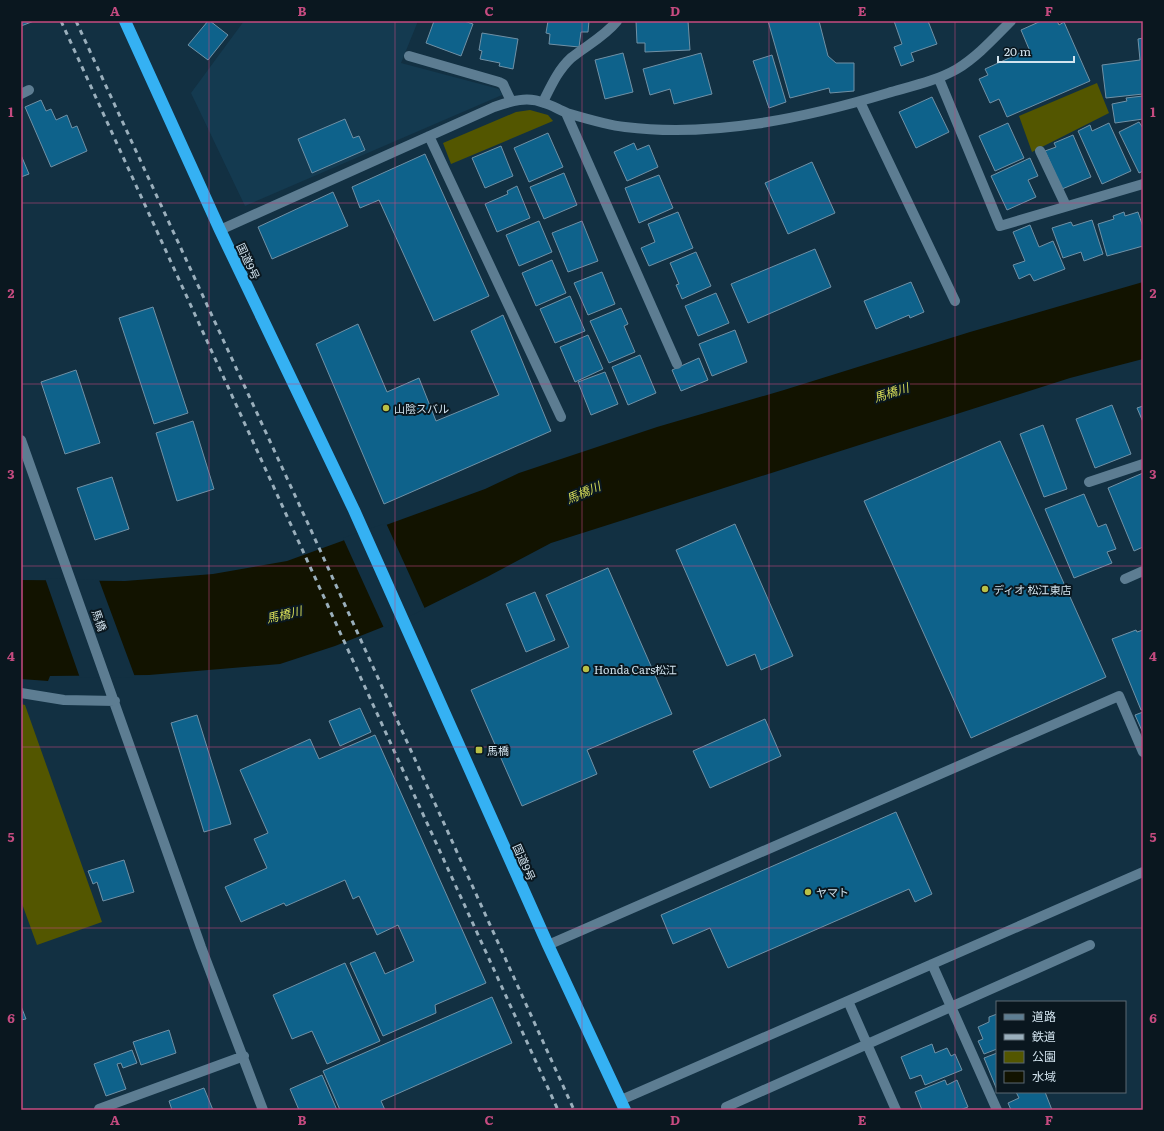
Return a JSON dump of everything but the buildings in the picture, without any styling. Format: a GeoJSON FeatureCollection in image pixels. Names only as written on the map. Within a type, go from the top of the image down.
{"type":"FeatureCollection","features":[{"type":"Feature","properties":{"kind":"highway","name":"国道9号"},"geometry":{"type":"LineString","coordinates":[[125,21],[220,230],[354,510],[548,945],[623,1105]]}},
{"type":"Feature","properties":{"kind":"street"},"geometry":{"type":"LineString","coordinates":[[543,102],[560,69],[571,58],[604,35],[617,21]]}},
{"type":"Feature","properties":{"kind":"street"},"geometry":{"type":"LineString","coordinates":[[220,230],[494,107],[511,101],[525,99],[543,102],[566,112],[624,127],[673,130],[732,126],[790,117],[860,102],[939,79],[971,60],[1011,21]]}},
{"type":"Feature","properties":{"kind":"street"},"geometry":{"type":"LineString","coordinates":[[409,56],[499,82],[506,88],[511,101]]}},
{"type":"Feature","properties":{"kind":"street"},"geometry":{"type":"LineString","coordinates":[[939,79],[1000,226],[1143,184]]}},
{"type":"Feature","properties":{"kind":"street"},"geometry":{"type":"LineString","coordinates":[[860,102],[955,302]]}},
{"type":"Feature","properties":{"kind":"street"},"geometry":{"type":"LineString","coordinates":[[566,112],[677,364]]}},
{"type":"Feature","properties":{"kind":"street"},"geometry":{"type":"LineString","coordinates":[[430,136],[561,417]]}},
{"type":"Feature","properties":{"kind":"street"},"geometry":{"type":"LineString","coordinates":[[1040,151],[1066,206]]}},
{"type":"Feature","properties":{"kind":"street","name":"馬橋"},"geometry":{"type":"LineString","coordinates":[[21,440],[115,701],[201,947],[244,1056],[263,1110]]}},
{"type":"Feature","properties":{"kind":"street"},"geometry":{"type":"LineString","coordinates":[[1089,482],[1143,464]]}},
{"type":"Feature","properties":{"kind":"street"},"geometry":{"type":"LineString","coordinates":[[1125,579],[1143,572]]}},
{"type":"Feature","properties":{"kind":"street"},"geometry":{"type":"LineString","coordinates":[[21,693],[64,700],[115,701]]}},
{"type":"Feature","properties":{"kind":"street"},"geometry":{"type":"LineString","coordinates":[[548,945],[1119,696],[1143,752]]}},
{"type":"Feature","properties":{"kind":"street"},"geometry":{"type":"LineString","coordinates":[[623,1105],[848,1001],[1143,872]]}},
{"type":"Feature","properties":{"kind":"street"},"geometry":{"type":"LineString","coordinates":[[726,1107],[1090,945]]}},
{"type":"Feature","properties":{"kind":"street"},"geometry":{"type":"LineString","coordinates":[[932,964],[997,1110]]}},
{"type":"Feature","properties":{"kind":"street"},"geometry":{"type":"LineString","coordinates":[[848,1001],[896,1110]]}},
{"type":"Feature","properties":{"kind":"street"},"geometry":{"type":"LineString","coordinates":[[99,1109],[244,1056]]}},
{"type":"Feature","properties":{"kind":"shaded area"},"geometry":{"type":"Polygon","coordinates":[[[244,21],[418,21],[401,63],[499,89],[502,95],[245,206],[191,93],[244,21]]]}},
{"type":"Feature","properties":{"kind":"green space"},"geometry":{"type":"Polygon","coordinates":[[[1097,83],[1109,113],[1032,152],[1019,116],[1097,83]]]}},
{"type":"Feature","properties":{"kind":"green space"},"geometry":{"type":"Polygon","coordinates":[[[530,110],[548,115],[553,121],[451,164],[443,143],[516,112],[530,110]]]}},
{"type":"Feature","properties":{"kind":"green space"},"geometry":{"type":"Polygon","coordinates":[[[21,704],[25,705],[102,922],[37,945],[21,901],[21,704]]]}},
{"type":"Feature","properties":{"kind":"water","name":"馬橋川"},"geometry":{"type":"Polygon","coordinates":[[[1143,282],[1143,359],[1070,378],[551,543],[487,577],[398,621],[335,646],[280,664],[149,675],[50,676],[48,681],[21,679],[21,580],[125,581],[213,574],[287,561],[485,489],[519,473],[657,427],[784,390],[970,332],[1143,282]]]}},
{"type":"Feature","properties":{"kind":"pier"},"geometry":{"type":"Polygon","coordinates":[[[386,523],[425,609],[384,628],[343,538],[386,523]]]}},
{"type":"Feature","properties":{"kind":"pier"},"geometry":{"type":"Polygon","coordinates":[[[45,578],[99,580],[135,677],[80,678],[45,578]]]}},
{"type":"Feature","properties":{"kind":"railway"},"geometry":{"type":"LineString","coordinates":[[61,21],[558,1110]]}},
{"type":"Feature","properties":{"kind":"railway"},"geometry":{"type":"LineString","coordinates":[[76,21],[310,528],[574,1110]]}},
{"type":"Feature","properties":{"kind":"place","name":"山陰スバル"},"geometry":{"type":"Point","coordinates":[386,408]}},
{"type":"Feature","properties":{"kind":"place","name":"ディオ 松江東店"},"geometry":{"type":"Point","coordinates":[985,589]}},
{"type":"Feature","properties":{"kind":"place","name":"Honda Cars松江"},"geometry":{"type":"Point","coordinates":[586,669]}},
{"type":"Feature","properties":{"kind":"place","name":"馬橋"},"geometry":{"type":"Point","coordinates":[479,750]}},
{"type":"Feature","properties":{"kind":"place","name":"ヤマト"},"geometry":{"type":"Point","coordinates":[808,892]}}]}
